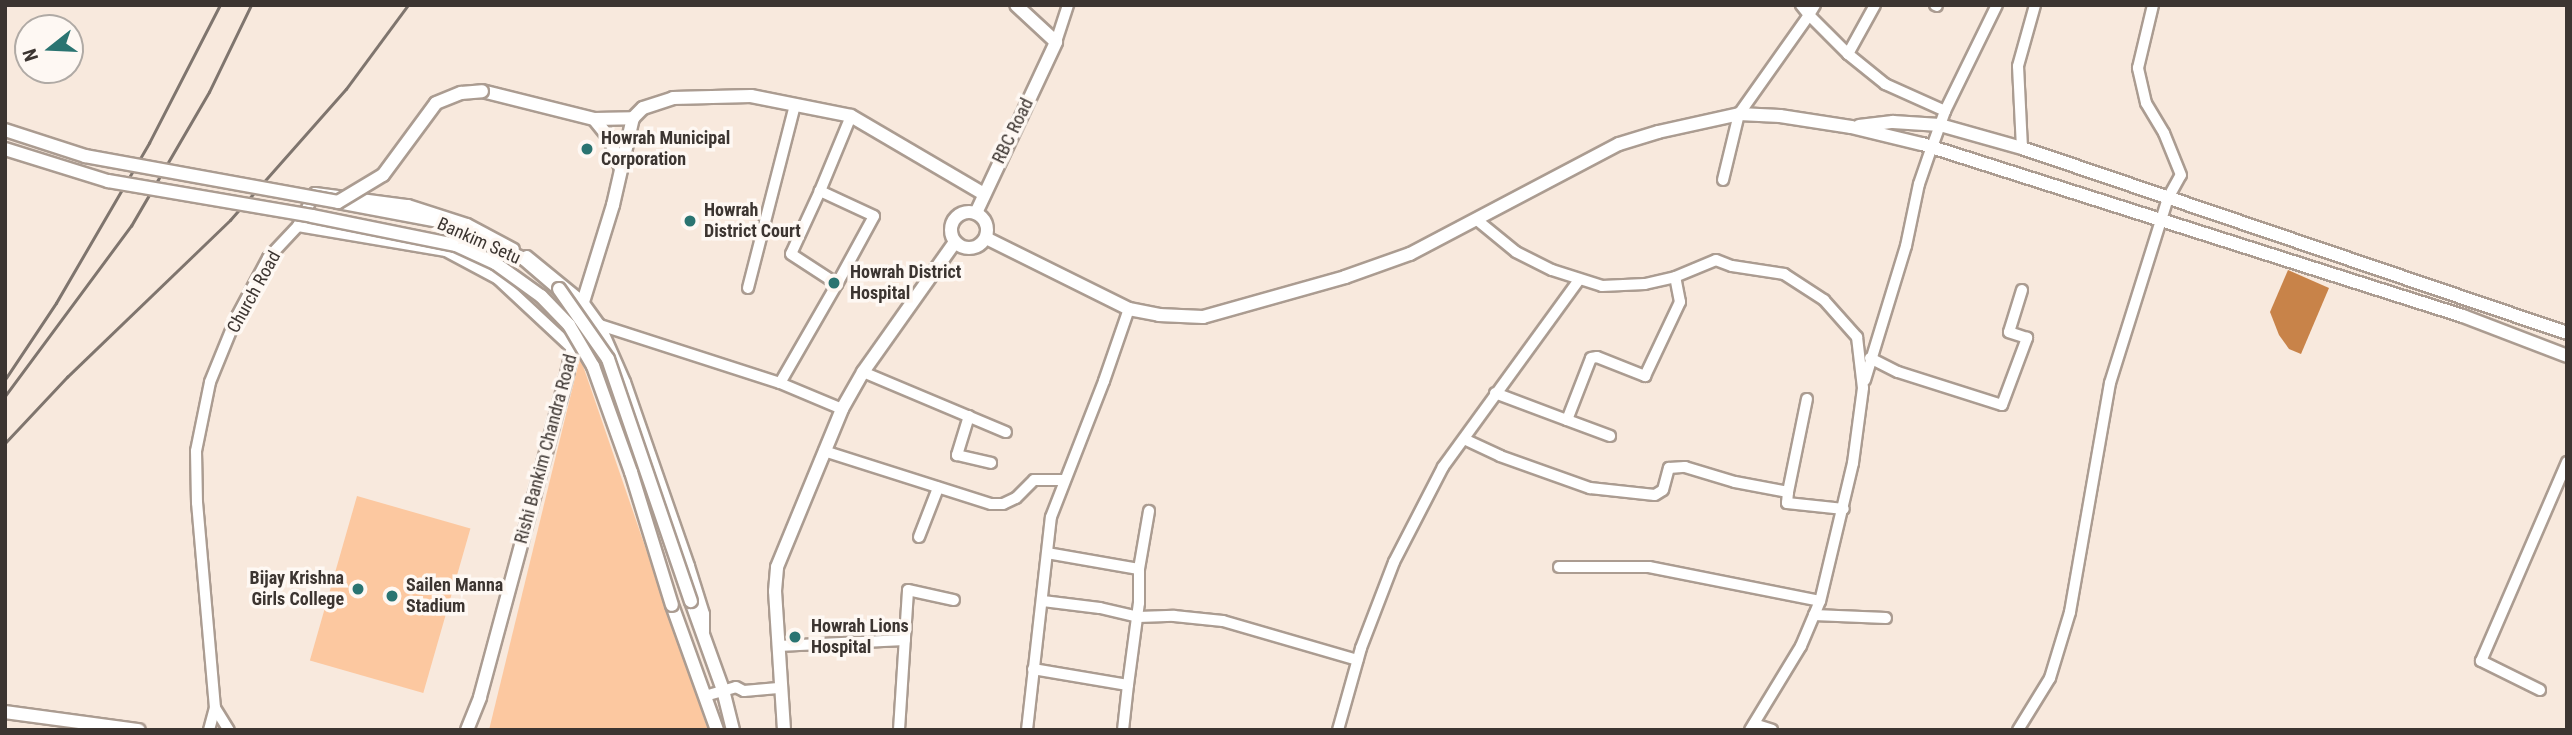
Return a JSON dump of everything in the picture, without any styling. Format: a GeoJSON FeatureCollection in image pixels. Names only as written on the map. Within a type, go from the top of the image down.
{"type":"FeatureCollection","features":[{"type":"Feature","properties":{"kind":"main road"},"geometry":{"type":"LineString","coordinates":[[1016,5],[1056,42]]}},
{"type":"Feature","properties":{"kind":"main road","name":"RBC Road"},"geometry":{"type":"LineString","coordinates":[[976,213],[1056,42]]}},
{"type":"Feature","properties":{"kind":"main road"},"geometry":{"type":"LineString","coordinates":[[338,202],[383,175],[436,103],[461,93],[482,90],[594,119],[633,118],[643,108],[673,98],[751,96],[794,104],[851,116],[984,194]]}},
{"type":"Feature","properties":{"kind":"main road"},"geometry":{"type":"LineString","coordinates":[[986,239],[1129,309],[1179,317],[1222,314],[1345,278],[1410,254],[1619,144],[1658,131],[1739,114],[1780,116],[1851,127],[1932,147],[2463,316],[2567,356]]}},
{"type":"Feature","properties":{"kind":"main road","name":"Rishi Bankim Chandra Road"},"geometry":{"type":"LineString","coordinates":[[467,730],[480,696],[573,349],[583,302],[613,205],[633,118]]}},
{"type":"Feature","properties":{"kind":"main road"},"geometry":{"type":"LineString","coordinates":[[594,119],[610,139],[620,167]]}},
{"type":"Feature","properties":{"kind":"main road"},"geometry":{"type":"LineString","coordinates":[[1851,127],[1893,122],[1941,125],[2022,148],[2567,333]]}},
{"type":"Feature","properties":{"kind":"main road","name":"Bankim Setu"},"geometry":{"type":"LineString","coordinates":[[5,130],[85,156],[444,222],[524,259],[559,289],[586,323],[608,359],[723,690],[733,730]]}},
{"type":"Feature","properties":{"kind":"main road","name":"Bankim Setu"},"geometry":{"type":"LineString","coordinates":[[5,149],[108,181],[312,216],[456,246],[495,263],[541,296],[569,325],[593,366],[631,472],[672,605],[717,730]]}},
{"type":"Feature","properties":{"kind":"main road"},"geometry":{"type":"LineString","coordinates":[[964,212],[976,213],[985,221],[986,239],[971,249],[955,242],[950,231],[954,219],[964,212]]}},
{"type":"Feature","properties":{"kind":"main road"},"geometry":{"type":"LineString","coordinates":[[784,730],[775,591],[777,567],[842,409],[863,372],[955,242]]}},
{"type":"Feature","properties":{"kind":"main road"},"geometry":{"type":"LineString","coordinates":[[5,712],[139,730]]}},
{"type":"Feature","properties":{"kind":"street"},"geometry":{"type":"LineString","coordinates":[[1056,42],[1069,5]]}},
{"type":"Feature","properties":{"kind":"street"},"geometry":{"type":"LineString","coordinates":[[1801,5],[1812,10],[1848,54],[1885,84],[1945,111]]}},
{"type":"Feature","properties":{"kind":"street"},"geometry":{"type":"LineString","coordinates":[[1848,54],[1875,5]]}},
{"type":"Feature","properties":{"kind":"street"},"geometry":{"type":"LineString","coordinates":[[1772,730],[1752,727],[1796,655],[1819,601],[1844,509],[1870,358],[1902,259],[1919,184],[1945,111],[1997,5]]}},
{"type":"Feature","properties":{"kind":"street"},"geometry":{"type":"LineString","coordinates":[[2022,148],[2018,66],[2035,5]]}},
{"type":"Feature","properties":{"kind":"street"},"geometry":{"type":"LineString","coordinates":[[2018,730],[2050,678],[2070,612],[2110,383],[2168,198],[2181,175],[2164,134],[2146,103],[2138,68],[2153,5]]}},
{"type":"Feature","properties":{"kind":"street"},"geometry":{"type":"LineString","coordinates":[[1723,180],[1739,114],[1812,10]]}},
{"type":"Feature","properties":{"kind":"street"},"geometry":{"type":"LineString","coordinates":[[748,288],[794,104]]}},
{"type":"Feature","properties":{"kind":"street"},"geometry":{"type":"LineString","coordinates":[[836,284],[791,254],[851,116]]}},
{"type":"Feature","properties":{"kind":"street"},"geometry":{"type":"LineString","coordinates":[[780,383],[874,216],[820,191]]}},
{"type":"Feature","properties":{"kind":"street","name":"Church Road"},"geometry":{"type":"LineString","coordinates":[[215,708],[197,503],[196,451],[210,382],[237,316],[268,258],[298,226],[315,193],[408,205],[467,224],[540,264],[583,302]]}},
{"type":"Feature","properties":{"kind":"street"},"geometry":{"type":"LineString","coordinates":[[1477,220],[1516,251],[1579,280],[1602,286],[1644,285],[1675,277],[1716,260],[1732,266],[1784,274],[1824,300],[1857,337],[1863,388]]}},
{"type":"Feature","properties":{"kind":"street"},"geometry":{"type":"LineString","coordinates":[[298,226],[446,251],[498,279],[573,349],[600,325]]}},
{"type":"Feature","properties":{"kind":"street"},"geometry":{"type":"LineString","coordinates":[[1567,420],[1591,358],[1597,357],[1645,376],[1680,302],[1675,277]]}},
{"type":"Feature","properties":{"kind":"street"},"geometry":{"type":"LineString","coordinates":[[1338,730],[1357,660],[1394,562],[1443,467],[1579,280]]}},
{"type":"Feature","properties":{"kind":"street"},"geometry":{"type":"LineString","coordinates":[[1870,358],[1898,372],[2002,405],[2027,338],[2009,332],[2022,290]]}},
{"type":"Feature","properties":{"kind":"street"},"geometry":{"type":"LineString","coordinates":[[583,302],[600,325],[629,393],[704,614],[704,636]]}},
{"type":"Feature","properties":{"kind":"street"},"geometry":{"type":"LineString","coordinates":[[1027,730],[1051,517],[1129,309]]}},
{"type":"Feature","properties":{"kind":"street"},"geometry":{"type":"LineString","coordinates":[[600,325],[780,383],[842,409]]}},
{"type":"Feature","properties":{"kind":"street"},"geometry":{"type":"LineString","coordinates":[[863,372],[1006,432]]}},
{"type":"Feature","properties":{"kind":"street"},"geometry":{"type":"LineString","coordinates":[[1495,393],[1610,436]]}},
{"type":"Feature","properties":{"kind":"street"},"geometry":{"type":"LineString","coordinates":[[1807,399],[1787,503],[1844,509]]}},
{"type":"Feature","properties":{"kind":"street"},"geometry":{"type":"LineString","coordinates":[[969,416],[957,455],[992,463]]}},
{"type":"Feature","properties":{"kind":"street"},"geometry":{"type":"LineString","coordinates":[[1464,439],[1500,456],[1590,488],[1656,495],[1661,493],[1666,473],[1673,466],[1703,470],[1735,482],[1788,492]]}},
{"type":"Feature","properties":{"kind":"street"},"geometry":{"type":"LineString","coordinates":[[824,451],[980,502],[1003,504],[1016,498],[1034,480],[1064,480]]}},
{"type":"Feature","properties":{"kind":"street"},"geometry":{"type":"LineString","coordinates":[[2540,690],[2481,661],[2567,462]]}},
{"type":"Feature","properties":{"kind":"street"},"geometry":{"type":"LineString","coordinates":[[919,537],[938,488]]}},
{"type":"Feature","properties":{"kind":"street"},"geometry":{"type":"LineString","coordinates":[[1123,730],[1138,617],[1139,569],[1149,512]]}},
{"type":"Feature","properties":{"kind":"street"},"geometry":{"type":"LineString","coordinates":[[1047,553],[1139,569]]}},
{"type":"Feature","properties":{"kind":"street"},"geometry":{"type":"LineString","coordinates":[[1559,567],[1649,567],[1819,601]]}},
{"type":"Feature","properties":{"kind":"street"},"geometry":{"type":"LineString","coordinates":[[899,730],[908,590],[954,600]]}},
{"type":"Feature","properties":{"kind":"street"},"geometry":{"type":"LineString","coordinates":[[1043,601],[1100,608],[1138,617],[1174,616],[1223,621],[1357,660]]}},
{"type":"Feature","properties":{"kind":"street"},"geometry":{"type":"LineString","coordinates":[[1814,615],[1886,618]]}},
{"type":"Feature","properties":{"kind":"street"},"geometry":{"type":"LineString","coordinates":[[778,646],[905,640]]}},
{"type":"Feature","properties":{"kind":"street"},"geometry":{"type":"LineString","coordinates":[[1033,669],[1128,685]]}},
{"type":"Feature","properties":{"kind":"street"},"geometry":{"type":"LineString","coordinates":[[705,696],[736,687],[744,691],[781,688]]}},
{"type":"Feature","properties":{"kind":"street"},"geometry":{"type":"LineString","coordinates":[[209,730],[215,708]]}},
{"type":"Feature","properties":{"kind":"street"},"geometry":{"type":"LineString","coordinates":[[215,708],[229,730]]}},
{"type":"Feature","properties":{"kind":"shaded area"},"geometry":{"type":"Polygon","coordinates":[[[2288,270],[2329,288],[2301,354],[2289,349],[2279,335],[2270,312],[2288,270]]]}},
{"type":"Feature","properties":{"kind":"shaded area"},"geometry":{"type":"Polygon","coordinates":[[[580,357],[708,730],[489,730],[580,357]]]}},
{"type":"Feature","properties":{"kind":"shaded area"},"geometry":{"type":"Polygon","coordinates":[[[357,496],[470,529],[423,693],[310,660],[357,496]]]}},
{"type":"Feature","properties":{"kind":"railway"},"geometry":{"type":"LineString","coordinates":[[6,378],[56,303],[149,143],[220,5]]}},
{"type":"Feature","properties":{"kind":"railway"},"geometry":{"type":"LineString","coordinates":[[5,396],[131,226],[209,92],[251,5]]}},
{"type":"Feature","properties":{"kind":"railway"},"geometry":{"type":"LineString","coordinates":[[5,443],[67,377],[230,220],[346,89],[408,5]]}},
{"type":"Feature","properties":{"kind":"place","name":"Howrah Municipal Corporation"},"geometry":{"type":"Point","coordinates":[587,149]}},
{"type":"Feature","properties":{"kind":"place","name":"Howrah District Court"},"geometry":{"type":"Point","coordinates":[690,221]}},
{"type":"Feature","properties":{"kind":"place","name":"Howrah District Hospital"},"geometry":{"type":"Point","coordinates":[834,283]}},
{"type":"Feature","properties":{"kind":"place","name":"Bijay Krishna Girls College"},"geometry":{"type":"Point","coordinates":[358,589]}},
{"type":"Feature","properties":{"kind":"place","name":"Sailen Manna Stadium"},"geometry":{"type":"Point","coordinates":[392,596]}},
{"type":"Feature","properties":{"kind":"place","name":"Howrah Lions Hospital"},"geometry":{"type":"Point","coordinates":[795,637]}}]}
